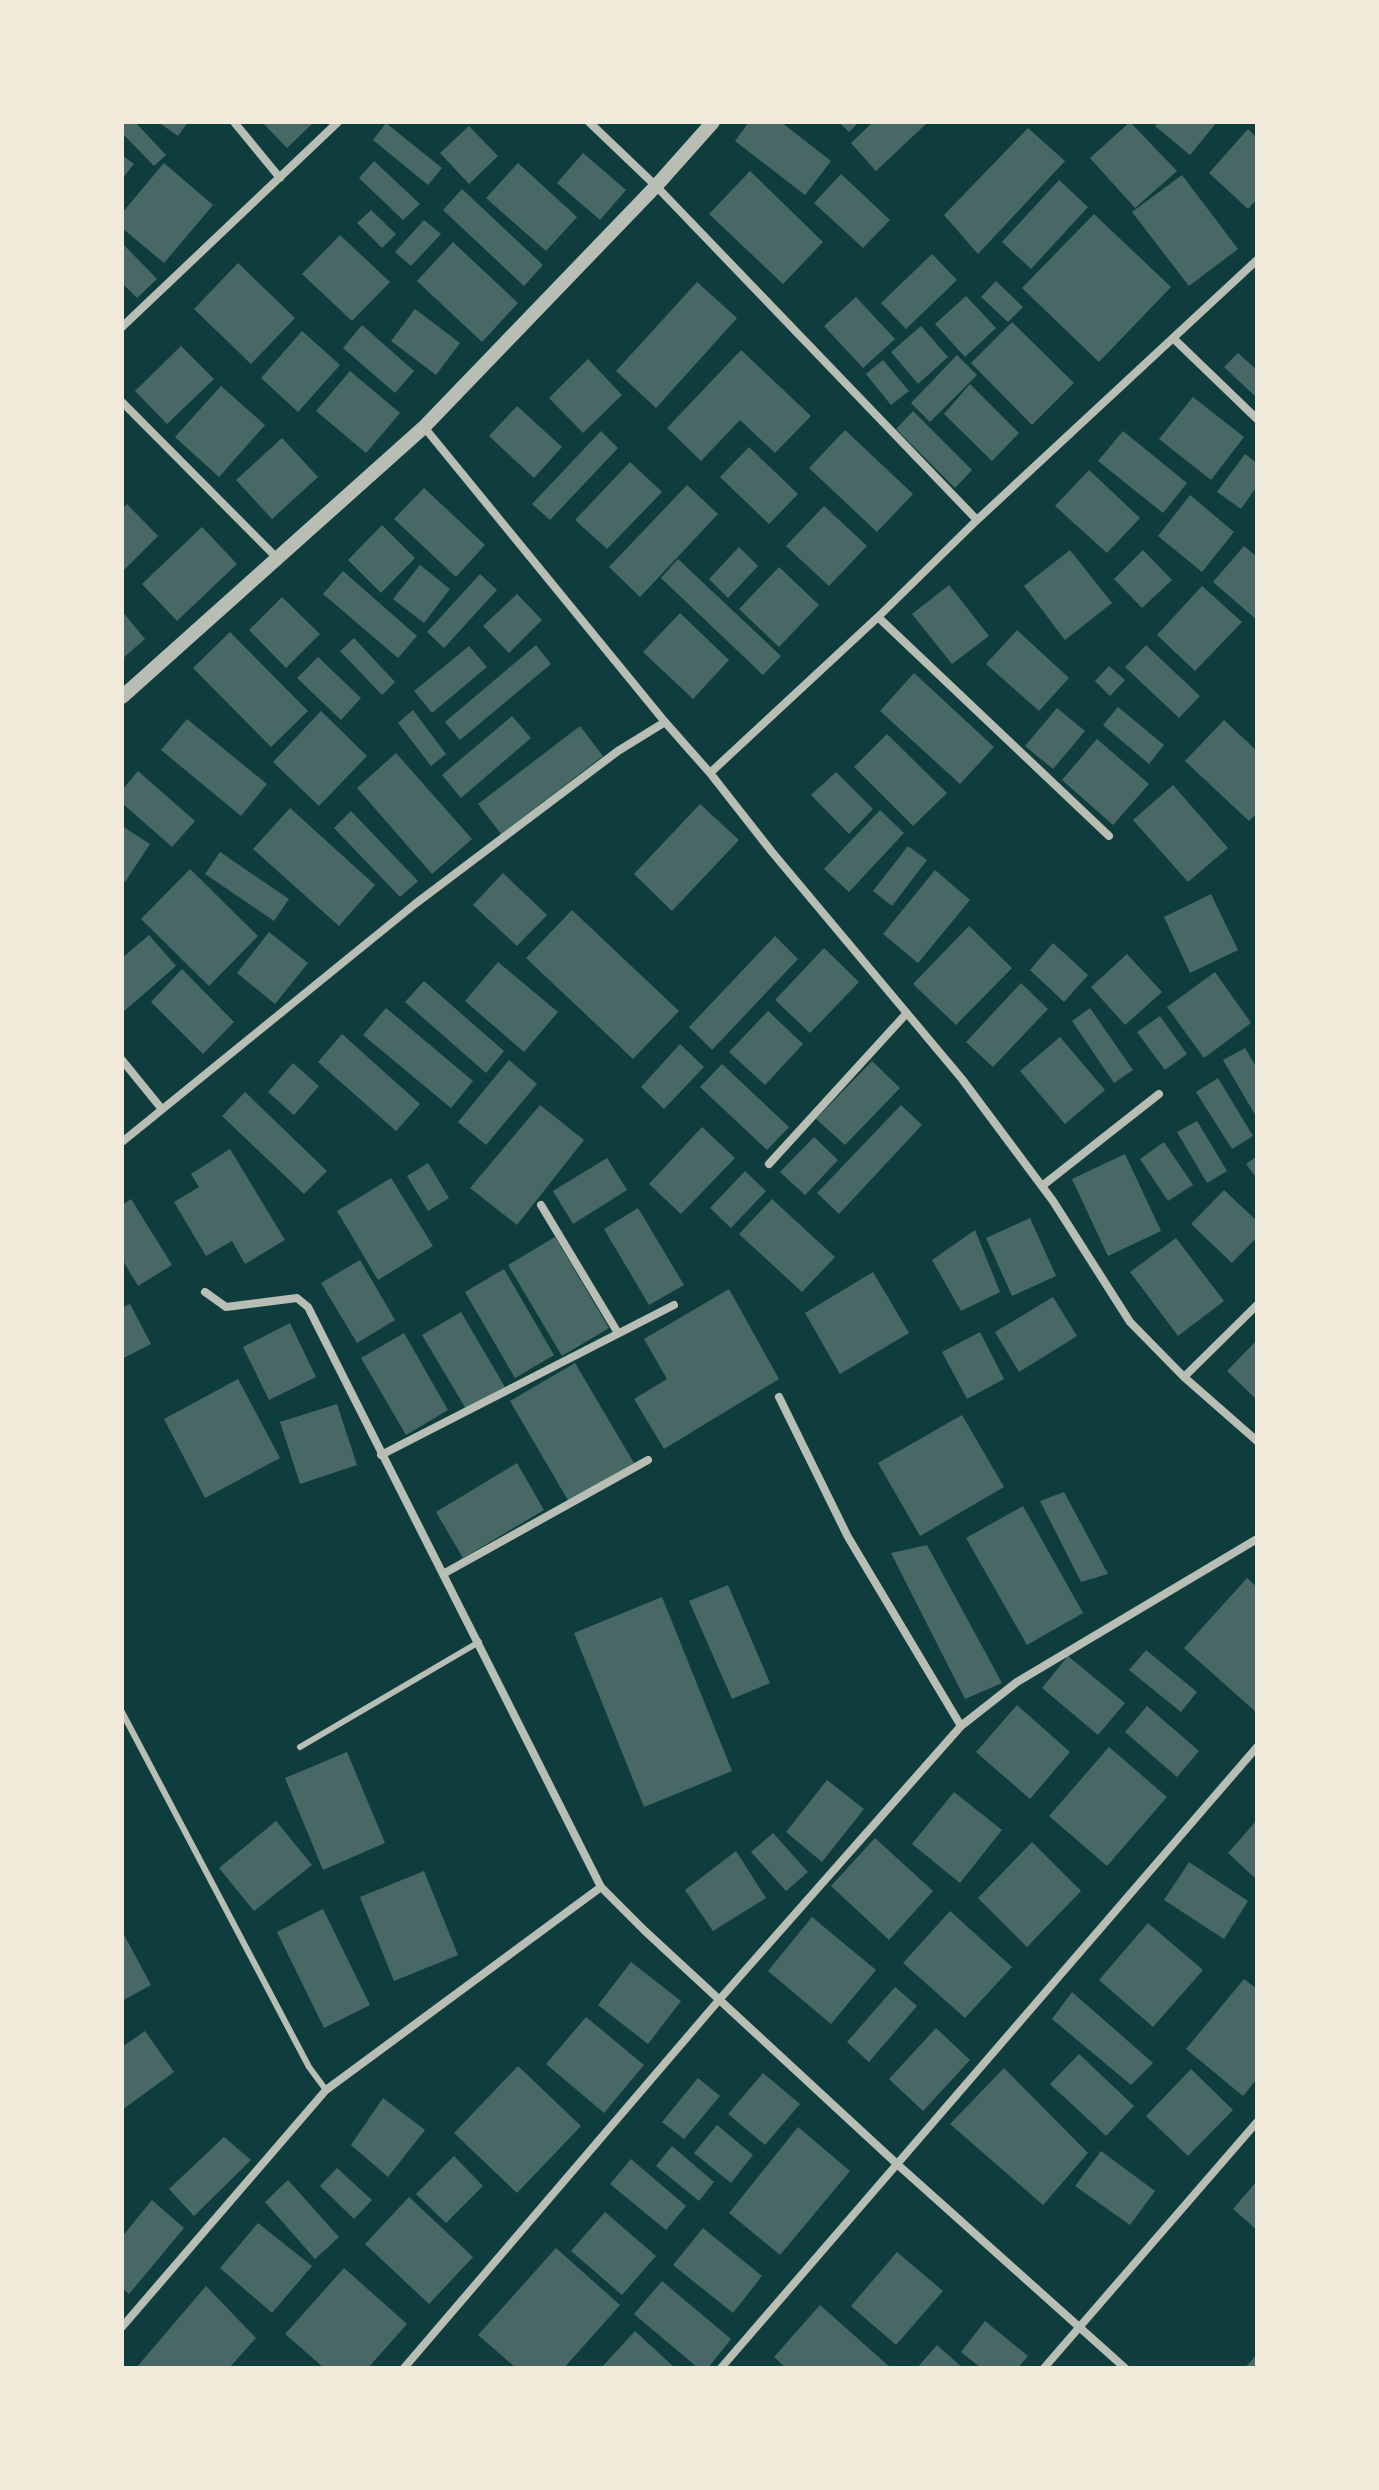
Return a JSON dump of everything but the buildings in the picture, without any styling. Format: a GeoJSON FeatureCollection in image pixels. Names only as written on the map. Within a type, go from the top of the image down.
{"type":"FeatureCollection","features":[{"type":"Feature","properties":{"kind":"street"},"geometry":{"type":"LineString","coordinates":[[234,122],[280,178]]}},
{"type":"Feature","properties":{"kind":"street"},"geometry":{"type":"LineString","coordinates":[[122,327],[338,122]]}},
{"type":"Feature","properties":{"kind":"street"},"geometry":{"type":"LineString","coordinates":[[589,122],[656,186],[977,520]]}},
{"type":"Feature","properties":{"kind":"street"},"geometry":{"type":"LineString","coordinates":[[122,697],[424,427],[656,186],[713,122]]}},
{"type":"Feature","properties":{"kind":"street"},"geometry":{"type":"LineString","coordinates":[[710,773],[1257,260]]}},
{"type":"Feature","properties":{"kind":"street"},"geometry":{"type":"LineString","coordinates":[[1173,338],[1257,419]]}},
{"type":"Feature","properties":{"kind":"street"},"geometry":{"type":"LineString","coordinates":[[122,402],[277,558]]}},
{"type":"Feature","properties":{"kind":"street"},"geometry":{"type":"LineString","coordinates":[[424,427],[962,1079],[1042,1186],[1130,1322],[1184,1377],[1257,1441]]}},
{"type":"Feature","properties":{"kind":"street"},"geometry":{"type":"LineString","coordinates":[[878,617],[1109,836]]}},
{"type":"Feature","properties":{"kind":"street"},"geometry":{"type":"LineString","coordinates":[[122,1142],[415,904],[618,751],[665,722]]}},
{"type":"Feature","properties":{"kind":"street"},"geometry":{"type":"LineString","coordinates":[[769,1164],[906,1014]]}},
{"type":"Feature","properties":{"kind":"street"},"geometry":{"type":"LineString","coordinates":[[122,1060],[161,1108]]}},
{"type":"Feature","properties":{"kind":"street"},"geometry":{"type":"LineString","coordinates":[[1042,1186],[1159,1094]]}},
{"type":"Feature","properties":{"kind":"street"},"geometry":{"type":"LineString","coordinates":[[541,1205],[618,1333]]}},
{"type":"Feature","properties":{"kind":"street"},"geometry":{"type":"LineString","coordinates":[[205,1292],[226,1307],[297,1298],[303,1301],[601,1887],[897,2164],[1125,2368]]}},
{"type":"Feature","properties":{"kind":"street"},"geometry":{"type":"LineString","coordinates":[[381,1455],[674,1305]]}},
{"type":"Feature","properties":{"kind":"street"},"geometry":{"type":"LineString","coordinates":[[1184,1377],[1257,1305]]}},
{"type":"Feature","properties":{"kind":"street"},"geometry":{"type":"LineString","coordinates":[[779,1397],[848,1537],[961,1726]]}},
{"type":"Feature","properties":{"kind":"street"},"geometry":{"type":"LineString","coordinates":[[443,1574],[648,1460]]}},
{"type":"Feature","properties":{"kind":"street"},"geometry":{"type":"LineString","coordinates":[[404,2368],[719,2000],[961,1726],[1017,1682],[1257,1539]]}},
{"type":"Feature","properties":{"kind":"street"},"geometry":{"type":"LineString","coordinates":[[721,2368],[1257,1747]]}},
{"type":"Feature","properties":{"kind":"street"},"geometry":{"type":"LineString","coordinates":[[122,2327],[326,2090],[601,1887]]}},
{"type":"Feature","properties":{"kind":"street"},"geometry":{"type":"LineString","coordinates":[[1044,2368],[1257,2122]]}},
{"type":"Feature","properties":{"kind":"lane"},"geometry":{"type":"LineString","coordinates":[[300,1747],[479,1642]]}},
{"type":"Feature","properties":{"kind":"lane"},"geometry":{"type":"LineString","coordinates":[[122,1712],[309,2067],[326,2090]]}}]}
